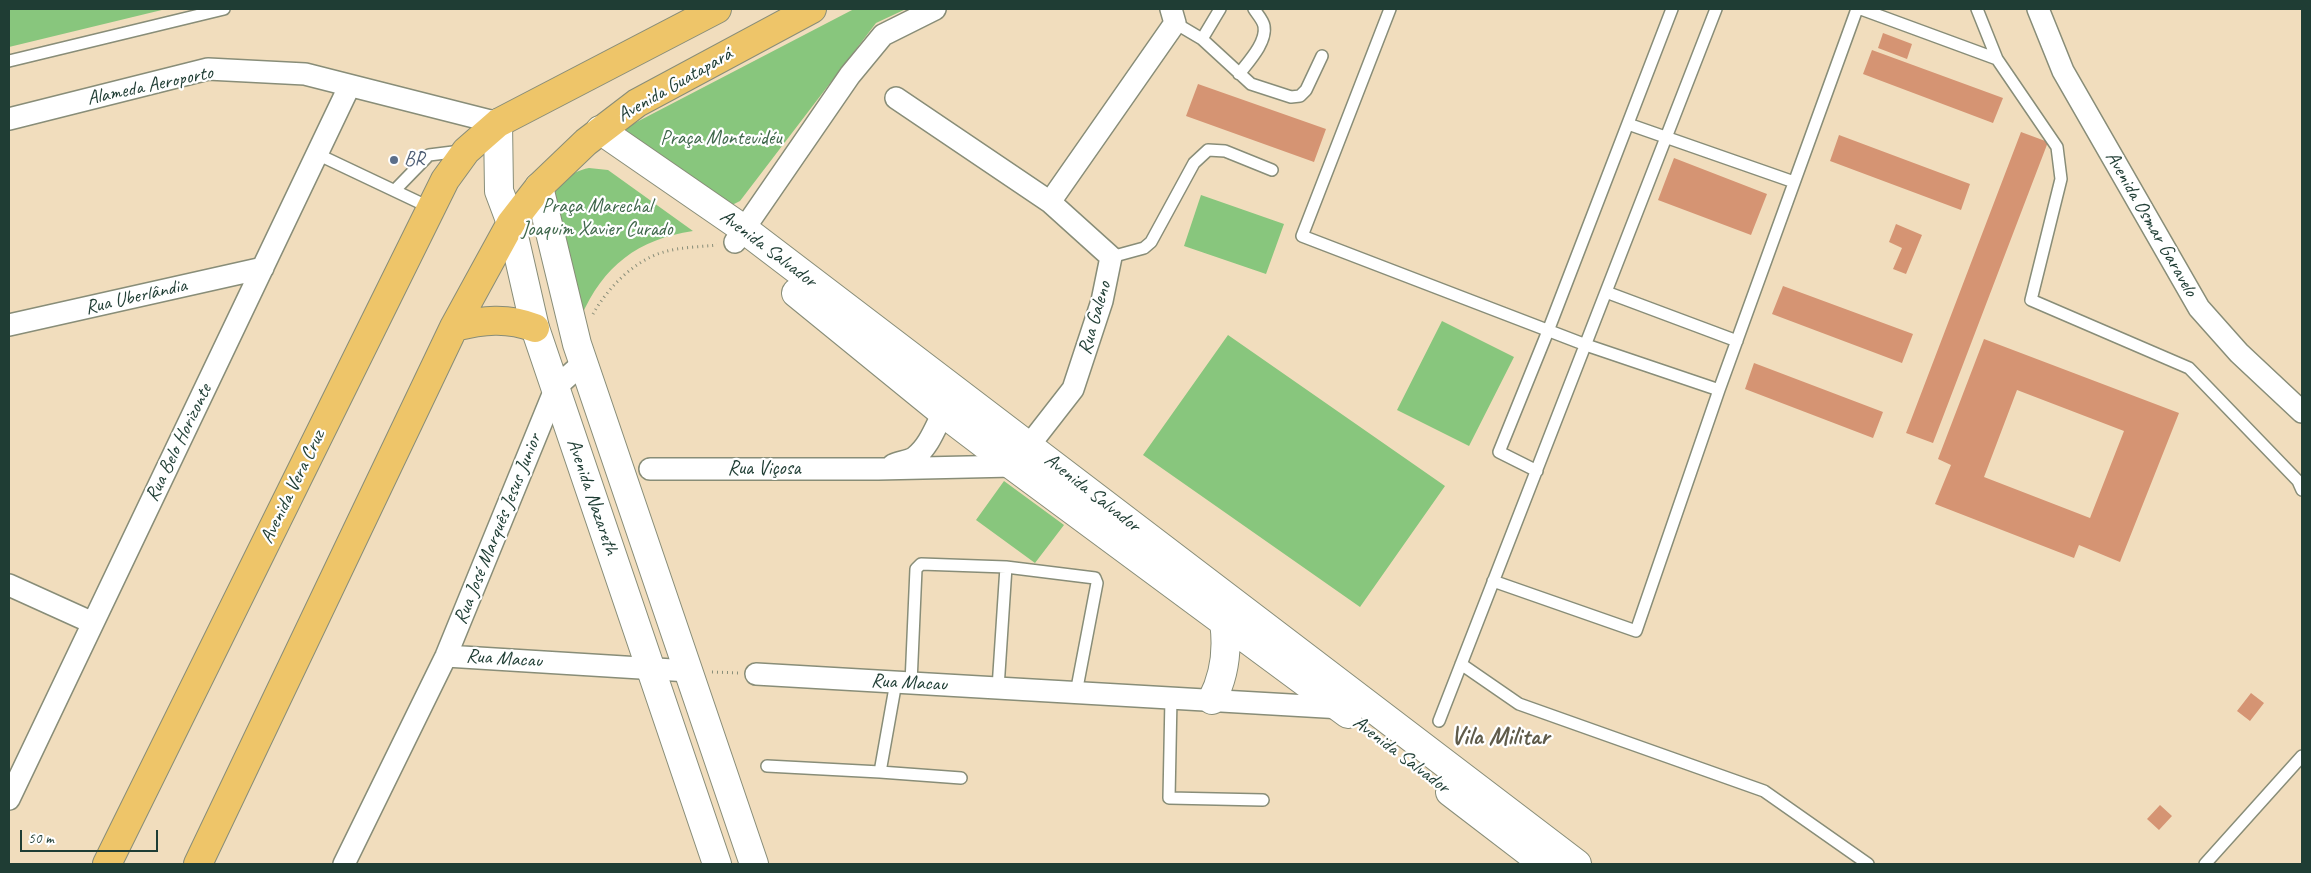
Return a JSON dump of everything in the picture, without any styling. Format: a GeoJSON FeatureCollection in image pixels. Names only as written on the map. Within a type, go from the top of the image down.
{"type":"FeatureCollection","features":[{"type":"Feature","properties":{"kind":"highway"},"geometry":{"type":"LineString","coordinates":[[498,123],[717,9]]}},
{"type":"Feature","properties":{"kind":"highway","name":"Avenida Guatapará"},"geometry":{"type":"LineString","coordinates":[[511,223],[539,187],[593,136],[637,103],[812,9]]}},
{"type":"Feature","properties":{"kind":"highway","name":"Avenida Vera Cruz"},"geometry":{"type":"LineString","coordinates":[[106,864],[445,180],[460,159],[498,123]]}},
{"type":"Feature","properties":{"kind":"highway"},"geometry":{"type":"LineString","coordinates":[[198,864],[454,327],[511,223]]}},
{"type":"Feature","properties":{"kind":"highway"},"geometry":{"type":"LineString","coordinates":[[454,327],[495,320],[518,321],[535,328]]}},
{"type":"Feature","properties":{"kind":"street"},"geometry":{"type":"LineString","coordinates":[[740,236],[850,75],[883,35],[935,9]]}},
{"type":"Feature","properties":{"kind":"street","name":"Avenida Osmar Garavelo"},"geometry":{"type":"LineString","coordinates":[[2038,9],[2063,71],[2199,308],[2239,353],[2302,412]]}},
{"type":"Feature","properties":{"kind":"street"},"geometry":{"type":"LineString","coordinates":[[1050,202],[1173,16]]}},
{"type":"Feature","properties":{"kind":"street","name":"Alameda Aeroporto"},"geometry":{"type":"LineString","coordinates":[[9,119],[208,69],[305,74],[349,87],[498,123]]}},
{"type":"Feature","properties":{"kind":"street","name":"Rua Belo Horizonte"},"geometry":{"type":"LineString","coordinates":[[9,799],[349,87]]}},
{"type":"Feature","properties":{"kind":"street","name":"Rua Galeno"},"geometry":{"type":"LineString","coordinates":[[896,98],[1050,202],[1111,257],[1102,302],[1073,389],[1028,444],[1013,466]]}},
{"type":"Feature","properties":{"kind":"street","name":"Avenida Nazareth"},"geometry":{"type":"LineString","coordinates":[[498,123],[499,191],[511,223],[535,328],[717,864]]}},
{"type":"Feature","properties":{"kind":"street","name":"Avenida Salvador"},"geometry":{"type":"LineString","coordinates":[[593,136],[740,236],[949,402],[1013,466],[1537,855],[1577,864]]}},
{"type":"Feature","properties":{"kind":"street","name":"Avenida Nazareth"},"geometry":{"type":"LineString","coordinates":[[539,187],[580,353],[754,864]]}},
{"type":"Feature","properties":{"kind":"street","name":"Rua Uberlândia"},"geometry":{"type":"LineString","coordinates":[[9,325],[263,268]]}},
{"type":"Feature","properties":{"kind":"street","name":"Rua José Marquês Jesus Junior"},"geometry":{"type":"LineString","coordinates":[[344,864],[446,656],[556,388],[580,353]]}},
{"type":"Feature","properties":{"kind":"street","name":"Avenida Salvador"},"geometry":{"type":"LineString","coordinates":[[949,402],[1028,444],[1372,708],[1537,855]]}},
{"type":"Feature","properties":{"kind":"street","name":"Rua Viçosa"},"geometry":{"type":"LineString","coordinates":[[878,470],[914,457],[930,439],[949,402]]}},
{"type":"Feature","properties":{"kind":"street","name":"Rua Viçosa"},"geometry":{"type":"LineString","coordinates":[[650,469],[878,470],[1013,466]]}},
{"type":"Feature","properties":{"kind":"street"},"geometry":{"type":"LineString","coordinates":[[585,474],[621,470]]}},
{"type":"Feature","properties":{"kind":"street"},"geometry":{"type":"LineString","coordinates":[[9,585],[93,623]]}},
{"type":"Feature","properties":{"kind":"street"},"geometry":{"type":"LineString","coordinates":[[1212,700],[1225,665],[1224,622]]}},
{"type":"Feature","properties":{"kind":"street","name":"Rua Macau"},"geometry":{"type":"LineString","coordinates":[[446,656],[689,671]]}},
{"type":"Feature","properties":{"kind":"street","name":"Rua Macau"},"geometry":{"type":"LineString","coordinates":[[756,674],[1340,708],[1372,708]]}},
{"type":"Feature","properties":{"kind":"lane"},"geometry":{"type":"LineString","coordinates":[[9,61],[224,9]]}},
{"type":"Feature","properties":{"kind":"lane"},"geometry":{"type":"LineString","coordinates":[[1202,39],[1220,9]]}},
{"type":"Feature","properties":{"kind":"lane"},"geometry":{"type":"LineString","coordinates":[[1239,74],[1252,58],[1264,35],[1264,24],[1254,9]]}},
{"type":"Feature","properties":{"kind":"lane"},"geometry":{"type":"LineString","coordinates":[[1390,9],[1302,236],[1586,345],[1719,390]]}},
{"type":"Feature","properties":{"kind":"lane"},"geometry":{"type":"LineString","coordinates":[[1537,471],[1499,452],[1672,9]]}},
{"type":"Feature","properties":{"kind":"lane"},"geometry":{"type":"LineString","coordinates":[[1439,721],[1716,9]]}},
{"type":"Feature","properties":{"kind":"lane"},"geometry":{"type":"LineString","coordinates":[[1493,581],[1636,631],[1719,390],[1857,9]]}},
{"type":"Feature","properties":{"kind":"lane"},"geometry":{"type":"LineString","coordinates":[[1861,9],[1997,58]]}},
{"type":"Feature","properties":{"kind":"lane"},"geometry":{"type":"LineString","coordinates":[[1977,9],[1997,58],[2057,147],[2062,179],[2031,300],[2189,368],[2298,481],[2302,490]]}},
{"type":"Feature","properties":{"kind":"lane"},"geometry":{"type":"LineString","coordinates":[[1173,16],[1202,39],[1251,84],[1291,98],[1300,96],[1306,90],[1322,56]]}},
{"type":"Feature","properties":{"kind":"lane"},"geometry":{"type":"LineString","coordinates":[[1628,124],[1794,182]]}},
{"type":"Feature","properties":{"kind":"lane"},"geometry":{"type":"LineString","coordinates":[[1111,257],[1144,248],[1151,242],[1194,163],[1208,150],[1225,151],[1272,170]]}},
{"type":"Feature","properties":{"kind":"lane"},"geometry":{"type":"LineString","coordinates":[[317,154],[431,208]]}},
{"type":"Feature","properties":{"kind":"lane"},"geometry":{"type":"LineString","coordinates":[[395,190],[429,155]]}},
{"type":"Feature","properties":{"kind":"lane"},"geometry":{"type":"LineString","coordinates":[[429,155],[460,159]]}},
{"type":"Feature","properties":{"kind":"lane"},"geometry":{"type":"LineString","coordinates":[[429,155],[460,159]]}},
{"type":"Feature","properties":{"kind":"lane"},"geometry":{"type":"LineString","coordinates":[[1606,292],[1737,341]]}},
{"type":"Feature","properties":{"kind":"lane"},"geometry":{"type":"LineString","coordinates":[[880,772],[903,683],[916,569],[921,564],[1006,567],[1095,578],[1097,583],[1076,693]]}},
{"type":"Feature","properties":{"kind":"lane"},"geometry":{"type":"LineString","coordinates":[[998,688],[1006,567]]}},
{"type":"Feature","properties":{"kind":"lane"},"geometry":{"type":"LineString","coordinates":[[1461,664],[1518,704],[1764,791],[1868,864]]}},
{"type":"Feature","properties":{"kind":"lane"},"geometry":{"type":"LineString","coordinates":[[1171,698],[1169,798],[1263,800]]}},
{"type":"Feature","properties":{"kind":"lane"},"geometry":{"type":"LineString","coordinates":[[2205,864],[2302,756]]}},
{"type":"Feature","properties":{"kind":"lane"},"geometry":{"type":"LineString","coordinates":[[767,766],[962,778]]}},
{"type":"Feature","properties":{"kind":"path"},"geometry":{"type":"LineString","coordinates":[[580,353],[603,296],[631,268],[663,252],[740,236]]}},
{"type":"Feature","properties":{"kind":"path"},"geometry":{"type":"LineString","coordinates":[[689,671],[756,674]]}},
{"type":"Feature","properties":{"kind":"green space"},"geometry":{"type":"Polygon","coordinates":[[[9,9],[166,9],[9,47],[9,9]]]}},
{"type":"Feature","properties":{"kind":"green space","name":"Praça Montevidéu"},"geometry":{"type":"Polygon","coordinates":[[[854,9],[906,9],[876,23],[740,201],[730,206],[624,134],[629,126],[854,9]]]}},
{"type":"Feature","properties":{"kind":"green space","name":"Praça Marechal Joaquim Xavier Curado"},"geometry":{"type":"Polygon","coordinates":[[[589,168],[608,170],[693,231],[655,241],[639,248],[625,258],[600,283],[581,317],[557,240],[549,205],[554,191],[563,180],[589,168]]]}},
{"type":"Feature","properties":{"kind":"green space"},"geometry":{"type":"Polygon","coordinates":[[[1201,195],[1284,224],[1266,274],[1184,246],[1201,195]]]}},
{"type":"Feature","properties":{"kind":"green space"},"geometry":{"type":"Polygon","coordinates":[[[1442,321],[1514,357],[1469,446],[1397,410],[1442,321]]]}},
{"type":"Feature","properties":{"kind":"green space"},"geometry":{"type":"Polygon","coordinates":[[[1228,335],[1445,486],[1360,607],[1143,455],[1228,335]]]}},
{"type":"Feature","properties":{"kind":"green space"},"geometry":{"type":"Polygon","coordinates":[[[1004,481],[1064,525],[1035,563],[976,520],[1004,481]]]}},
{"type":"Feature","properties":{"kind":"building"},"geometry":{"type":"Polygon","coordinates":[[[1883,33],[1912,44],[1907,59],[1878,48],[1883,33]]]}},
{"type":"Feature","properties":{"kind":"building"},"geometry":{"type":"Polygon","coordinates":[[[1872,50],[2003,98],[1993,123],[1863,74],[1872,50]]]}},
{"type":"Feature","properties":{"kind":"building"},"geometry":{"type":"Polygon","coordinates":[[[1198,84],[1326,129],[1314,162],[1186,116],[1198,84]]]}},
{"type":"Feature","properties":{"kind":"building"},"geometry":{"type":"Polygon","coordinates":[[[2021,132],[2048,142],[1933,443],[1906,433],[2021,132]]]}},
{"type":"Feature","properties":{"kind":"building"},"geometry":{"type":"Polygon","coordinates":[[[1839,135],[1970,184],[1961,210],[1830,161],[1839,135]]]}},
{"type":"Feature","properties":{"kind":"building"},"geometry":{"type":"Polygon","coordinates":[[[1674,158],[1767,194],[1751,235],[1658,200],[1674,158]]]}},
{"type":"Feature","properties":{"kind":"building"},"geometry":{"type":"Polygon","coordinates":[[[1896,224],[1922,235],[1906,274],[1893,269],[1902,248],[1889,242],[1896,224]]]}},
{"type":"Feature","properties":{"kind":"building"},"geometry":{"type":"Polygon","coordinates":[[[1783,286],[1913,334],[1902,363],[1772,314],[1783,286]]]}},
{"type":"Feature","properties":{"kind":"building"},"geometry":{"type":"Polygon","coordinates":[[[1984,339],[2179,413],[2120,562],[2079,545],[2074,558],[1935,504],[1951,465],[1938,459],[1984,339]],[[2017,390],[1984,477],[2090,518],[2124,431],[2017,390]]]}},
{"type":"Feature","properties":{"kind":"building"},"geometry":{"type":"Polygon","coordinates":[[[1754,363],[1883,412],[1873,438],[1745,389],[1754,363]]]}},
{"type":"Feature","properties":{"kind":"building"},"geometry":{"type":"Polygon","coordinates":[[[2251,693],[2264,703],[2250,721],[2237,711],[2251,693]]]}},
{"type":"Feature","properties":{"kind":"building"},"geometry":{"type":"Polygon","coordinates":[[[2160,805],[2172,816],[2159,830],[2147,819],[2160,805]]]}},
{"type":"Feature","properties":{"kind":"place","name":"BR"},"geometry":{"type":"Point","coordinates":[394,160]}},
{"type":"Feature","properties":{"kind":"district","name":"Vila Militar"},"geometry":{"type":"Point","coordinates":[1500,737]}}]}
